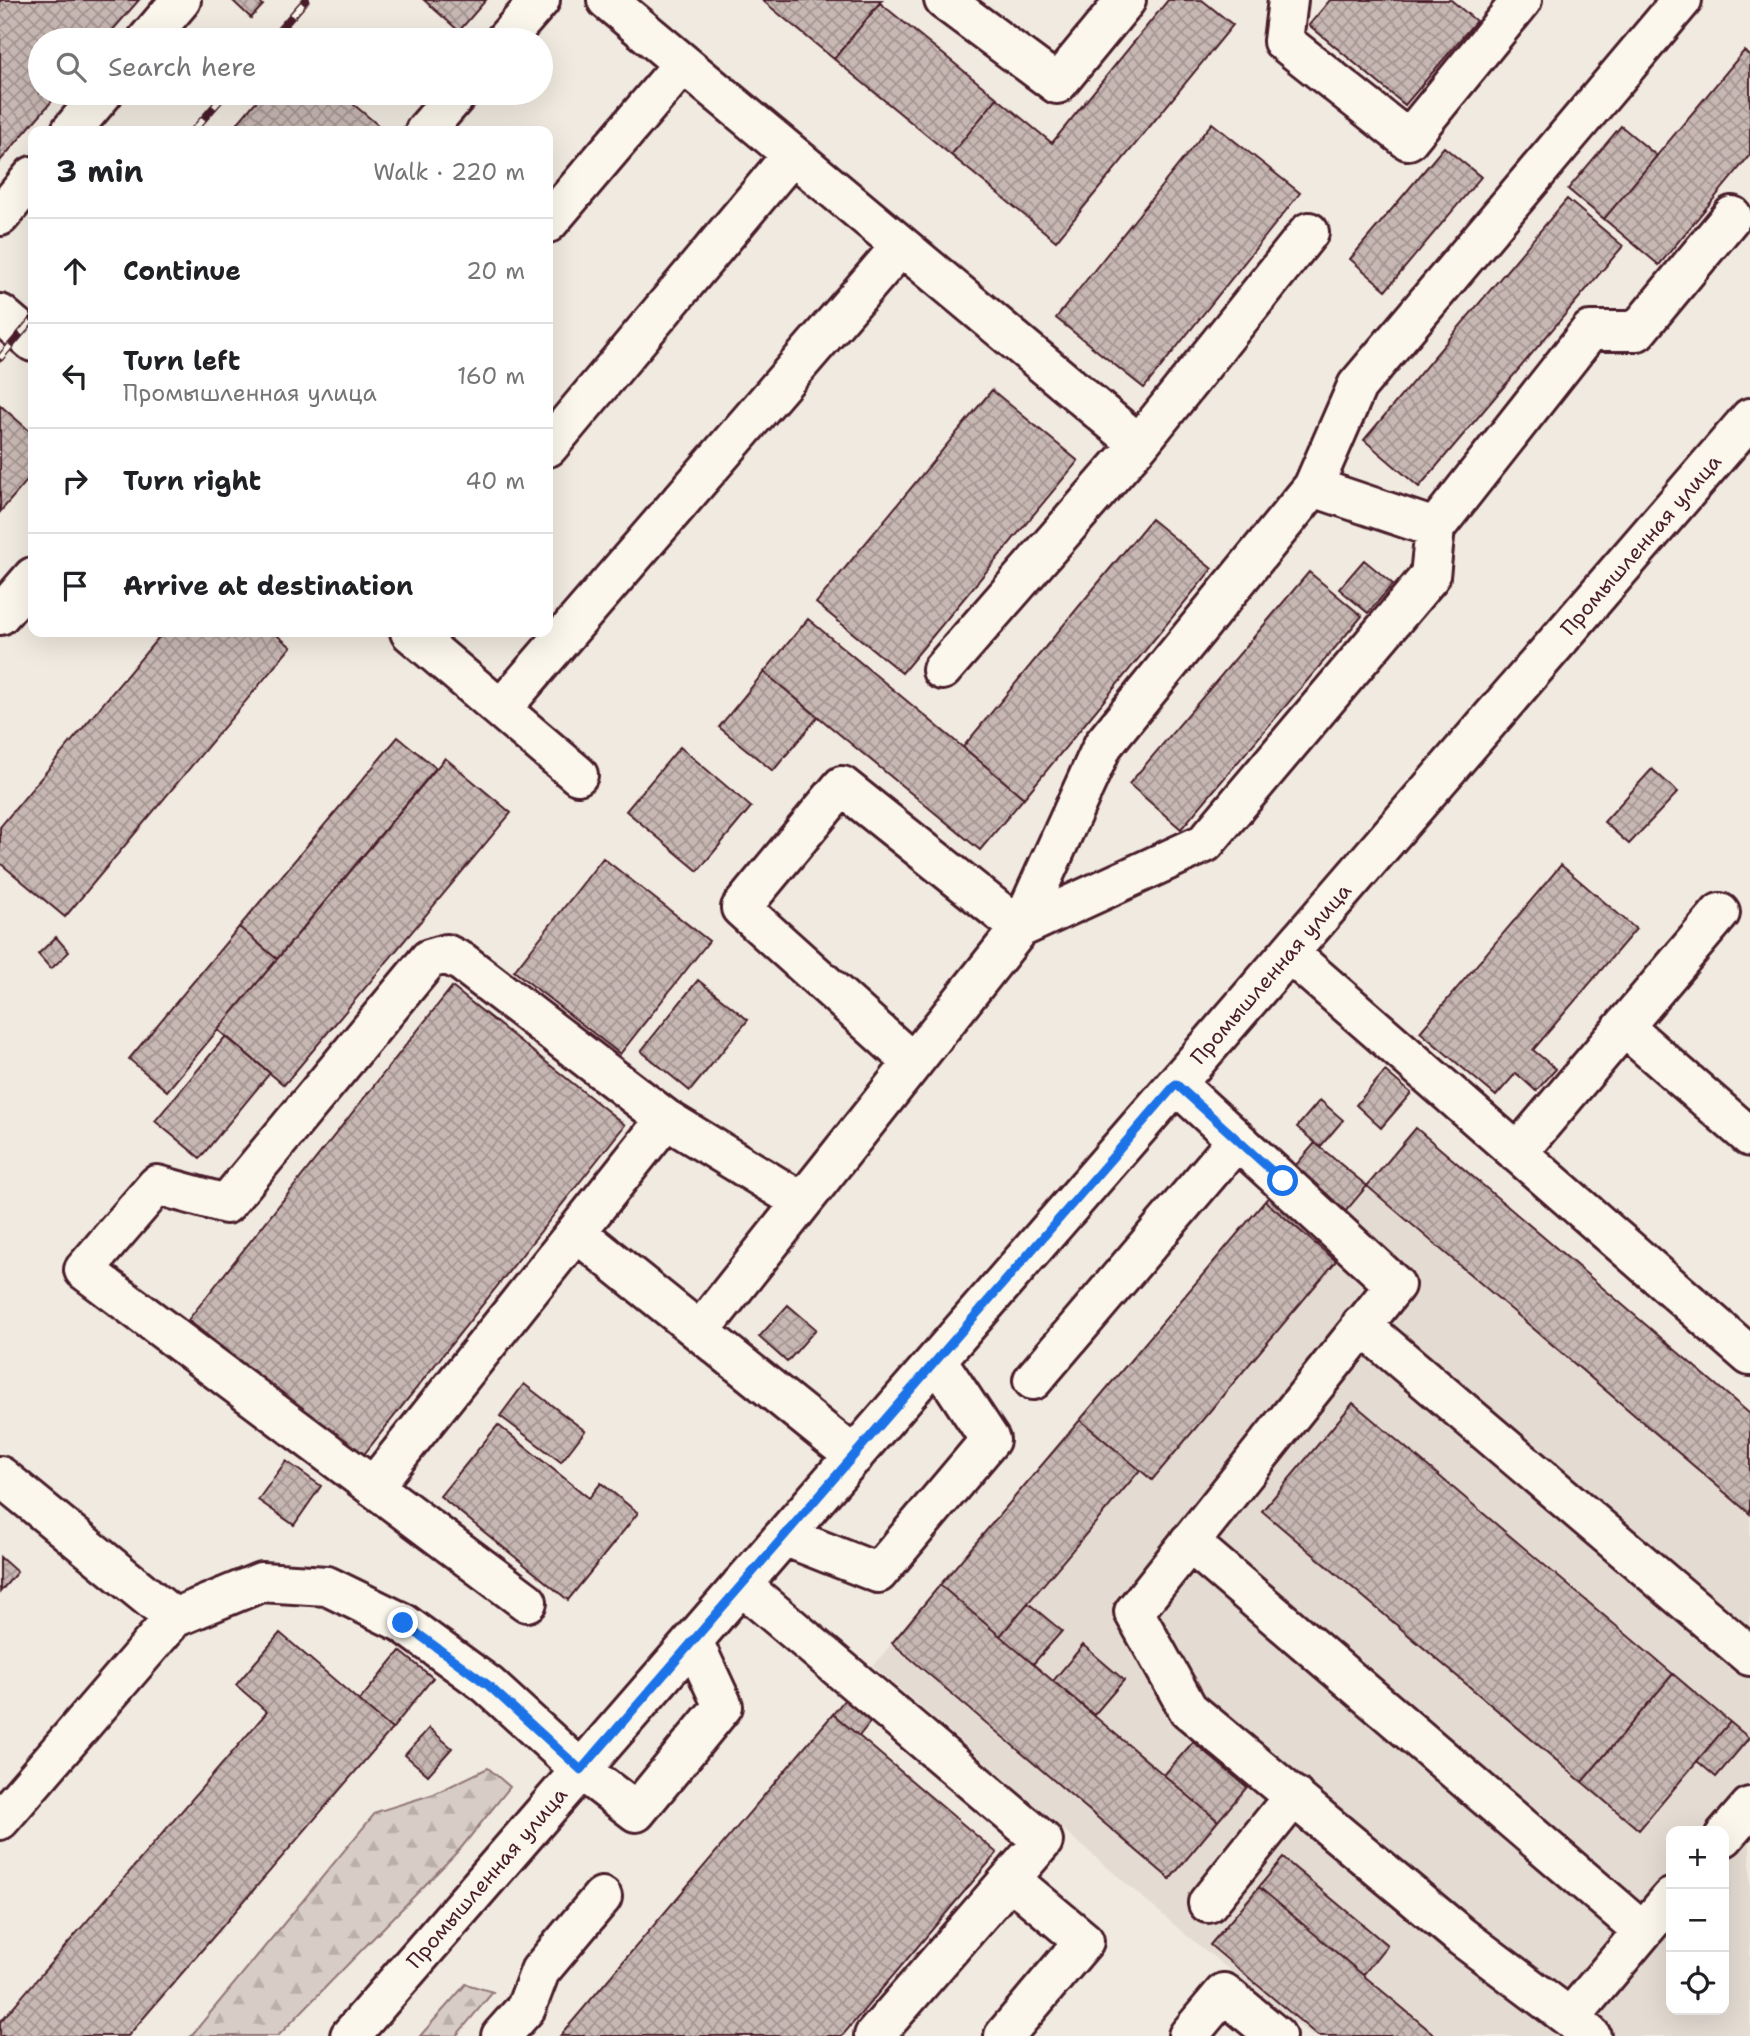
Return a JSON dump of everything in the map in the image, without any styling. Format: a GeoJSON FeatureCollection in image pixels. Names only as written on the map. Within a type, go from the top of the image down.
{"type":"FeatureCollection","features":[{"type":"Feature","properties":{"kind":"street"},"geometry":{"type":"LineString","coordinates":[[157,28],[181,0]]}},
{"type":"Feature","properties":{"kind":"street"},"geometry":{"type":"LineString","coordinates":[[516,28],[540,0]]}},
{"type":"Feature","properties":{"kind":"street"},"geometry":{"type":"LineString","coordinates":[[607,0],[1139,444]]}},
{"type":"Feature","properties":{"kind":"street"},"geometry":{"type":"LineString","coordinates":[[944,0],[1057,84],[1126,0]]}},
{"type":"Feature","properties":{"kind":"street"},"geometry":{"type":"LineString","coordinates":[[1288,0],[1283,41],[1408,140],[1505,6]]}},
{"type":"Feature","properties":{"kind":"street"},"geometry":{"type":"LineString","coordinates":[[700,1331],[1020,928],[1103,745],[1313,487],[1357,386],[1682,0]]}},
{"type":"Feature","properties":{"kind":"street"},"geometry":{"type":"LineString","coordinates":[[553,217],[683,64]]}},
{"type":"Feature","properties":{"kind":"street"},"geometry":{"type":"LineString","coordinates":[[75,126],[93,105]]}},
{"type":"Feature","properties":{"kind":"street"},"geometry":{"type":"LineString","coordinates":[[429,126],[448,105]]}},
{"type":"Feature","properties":{"kind":"street"},"geometry":{"type":"LineString","coordinates":[[553,441],[792,155]]}},
{"type":"Feature","properties":{"kind":"street"},"geometry":{"type":"LineString","coordinates":[[0,216],[28,182]]}},
{"type":"Feature","properties":{"kind":"street"},"geometry":{"type":"LineString","coordinates":[[1020,928],[1205,844],[1430,576],[1435,528],[1590,331],[1637,331],[1732,216]]}},
{"type":"Feature","properties":{"kind":"street"},"geometry":{"type":"LineString","coordinates":[[942,670],[1139,444],[1309,233]]}},
{"type":"Feature","properties":{"kind":"street"},"geometry":{"type":"LineString","coordinates":[[501,709],[901,246]]}},
{"type":"Feature","properties":{"kind":"street"},"geometry":{"type":"LineString","coordinates":[[0,314],[28,338]]}},
{"type":"Feature","properties":{"kind":"street","name":"Промышленная улица"},"geometry":{"type":"LineString","coordinates":[[350,2036],[1750,418]]}},
{"type":"Feature","properties":{"kind":"street"},"geometry":{"type":"LineString","coordinates":[[1313,487],[1435,528]]}},
{"type":"Feature","properties":{"kind":"street"},"geometry":{"type":"LineString","coordinates":[[0,615],[28,583]]}},
{"type":"Feature","properties":{"kind":"street"},"geometry":{"type":"LineString","coordinates":[[416,637],[578,775]]}},
{"type":"Feature","properties":{"kind":"street"},"geometry":{"type":"LineString","coordinates":[[914,1063],[741,908],[842,786],[1020,928]]}},
{"type":"Feature","properties":{"kind":"street"},"geometry":{"type":"LineString","coordinates":[[1517,1153],[1720,913]]}},
{"type":"Feature","properties":{"kind":"street"},"geometry":{"type":"LineString","coordinates":[[1289,953],[1750,1356]]}},
{"type":"Feature","properties":{"kind":"street"},"geometry":{"type":"LineString","coordinates":[[527,1602],[84,1270],[157,1185],[226,1204],[429,959],[446,954],[462,962],[666,1119],[802,1202]]}},
{"type":"Feature","properties":{"kind":"street"},"geometry":{"type":"LineString","coordinates":[[1624,1027],[1750,1137]]}},
{"type":"Feature","properties":{"kind":"street"},"geometry":{"type":"LineString","coordinates":[[1176,1084],[1395,1284],[1134,1612],[1188,1709],[1462,1937],[1580,2027],[1643,1931],[1666,1904]]}},
{"type":"Feature","properties":{"kind":"street"},"geometry":{"type":"LineString","coordinates":[[373,1487],[666,1119]]}},
{"type":"Feature","properties":{"kind":"street"},"geometry":{"type":"LineString","coordinates":[[1033,1380],[1237,1140]]}},
{"type":"Feature","properties":{"kind":"street"},"geometry":{"type":"LineString","coordinates":[[576,1232],[854,1456]]}},
{"type":"Feature","properties":{"kind":"street"},"geometry":{"type":"LineString","coordinates":[[1361,1325],[1750,1656]]}},
{"type":"Feature","properties":{"kind":"street"},"geometry":{"type":"LineString","coordinates":[[784,1536],[878,1573],[990,1440],[937,1360]]}},
{"type":"Feature","properties":{"kind":"street"},"geometry":{"type":"LineString","coordinates":[[0,1476],[174,1618]]}},
{"type":"Feature","properties":{"kind":"street"},"geometry":{"type":"LineString","coordinates":[[1189,1542],[1643,1931]]}},
{"type":"Feature","properties":{"kind":"street"},"geometry":{"type":"LineString","coordinates":[[0,1820],[174,1618],[261,1583],[327,1586],[403,1623],[488,1685],[581,1770],[636,1812],[723,1706],[693,1641]]}},
{"type":"Feature","properties":{"kind":"street"},"geometry":{"type":"LineString","coordinates":[[741,1585],[1042,1840],[874,2036]]}},
{"type":"Feature","properties":{"kind":"street"},"geometry":{"type":"LineString","coordinates":[[1208,1903],[1294,1796]]}},
{"type":"Feature","properties":{"kind":"street"},"geometry":{"type":"LineString","coordinates":[[1729,1831],[1750,1807]]}},
{"type":"Feature","properties":{"kind":"street"},"geometry":{"type":"LineString","coordinates":[[1004,2036],[1084,1941],[1010,1879]]}},
{"type":"Feature","properties":{"kind":"street"},"geometry":{"type":"LineString","coordinates":[[501,2036],[526,2008],[540,1971],[603,1897]]}},
{"type":"Feature","properties":{"kind":"street"},"geometry":{"type":"LineString","coordinates":[[1188,2036],[1224,1993],[1276,2036]]}},
{"type":"Feature","properties":{"kind":"shaded area"},"geometry":{"type":"Polygon","coordinates":[[[1315,1143],[1750,1514],[1750,2036],[1312,2036],[1185,1934],[873,1666],[1315,1143]]]}},
{"type":"Feature","properties":{"kind":"green space"},"geometry":{"type":"Polygon","coordinates":[[[488,1768],[510,1787],[461,1848],[278,2036],[191,2036],[376,1812],[434,1794],[488,1768]]]}},
{"type":"Feature","properties":{"kind":"green space"},"geometry":{"type":"Polygon","coordinates":[[[466,1984],[493,1992],[456,2036],[420,2036],[466,1984]]]}},
{"type":"Feature","properties":{"kind":"building"},"geometry":{"type":"Polygon","coordinates":[[[0,0],[139,0],[114,28],[28,28],[28,105],[49,105],[0,161],[0,0]]]}},
{"type":"Feature","properties":{"kind":"building"},"geometry":{"type":"Polygon","coordinates":[[[232,0],[257,0],[263,5],[251,18],[232,0]]]}},
{"type":"Feature","properties":{"kind":"building"},"geometry":{"type":"Polygon","coordinates":[[[424,0],[486,0],[462,28],[456,28],[424,0]]]}},
{"type":"Feature","properties":{"kind":"building"},"geometry":{"type":"Polygon","coordinates":[[[762,0],[882,0],[834,59],[762,0]]]}},
{"type":"Feature","properties":{"kind":"building"},"geometry":{"type":"Polygon","coordinates":[[[1168,0],[1202,0],[1233,25],[1056,241],[951,155],[997,98],[1052,143],[1168,0]]]}},
{"type":"Feature","properties":{"kind":"building"},"geometry":{"type":"Polygon","coordinates":[[[1330,0],[1451,0],[1476,21],[1405,105],[1309,25],[1330,0]]]}},
{"type":"Feature","properties":{"kind":"building"},"geometry":{"type":"Polygon","coordinates":[[[880,3],[997,98],[951,155],[834,59],[880,3]]]}},
{"type":"Feature","properties":{"kind":"building"},"geometry":{"type":"Polygon","coordinates":[[[1744,51],[1750,56],[1750,155],[1659,265],[1604,219],[1744,51]]]}},
{"type":"Feature","properties":{"kind":"building"},"geometry":{"type":"Polygon","coordinates":[[[253,105],[354,105],[378,125],[377,126],[235,126],[253,105]]]}},
{"type":"Feature","properties":{"kind":"building"},"geometry":{"type":"Polygon","coordinates":[[[1212,123],[1300,193],[1144,388],[1056,318],[1212,123]]]}},
{"type":"Feature","properties":{"kind":"building"},"geometry":{"type":"Polygon","coordinates":[[[1621,126],[1657,156],[1604,219],[1568,189],[1621,126]]]}},
{"type":"Feature","properties":{"kind":"building"},"geometry":{"type":"Polygon","coordinates":[[[1444,147],[1481,177],[1386,290],[1350,259],[1444,147]]]}},
{"type":"Feature","properties":{"kind":"building"},"geometry":{"type":"Polygon","coordinates":[[[1567,199],[1623,246],[1419,487],[1364,440],[1567,199]]]}},
{"type":"Feature","properties":{"kind":"building"},"geometry":{"type":"Polygon","coordinates":[[[992,390],[1078,461],[902,673],[816,603],[992,390]]]}},
{"type":"Feature","properties":{"kind":"building"},"geometry":{"type":"Polygon","coordinates":[[[0,405],[28,430],[28,480],[0,512],[0,405]]]}},
{"type":"Feature","properties":{"kind":"building"},"geometry":{"type":"Polygon","coordinates":[[[1151,519],[1212,569],[1024,798],[963,747],[1151,519]]]}},
{"type":"Feature","properties":{"kind":"building"},"geometry":{"type":"Polygon","coordinates":[[[1364,560],[1393,584],[1368,613],[1339,589],[1364,560]]]}},
{"type":"Feature","properties":{"kind":"building"},"geometry":{"type":"Polygon","coordinates":[[[1309,572],[1362,616],[1181,829],[1129,784],[1309,572]]]}},
{"type":"Feature","properties":{"kind":"building"},"geometry":{"type":"Polygon","coordinates":[[[808,619],[1024,798],[980,850],[764,672],[808,619]]]}},
{"type":"Feature","properties":{"kind":"building"},"geometry":{"type":"Polygon","coordinates":[[[159,637],[279,637],[291,647],[65,917],[0,863],[0,827],[159,637]]]}},
{"type":"Feature","properties":{"kind":"building"},"geometry":{"type":"Polygon","coordinates":[[[764,672],[818,717],[773,771],[719,727],[764,672]]]}},
{"type":"Feature","properties":{"kind":"building"},"geometry":{"type":"Polygon","coordinates":[[[398,737],[436,768],[277,959],[239,927],[398,737]]]}},
{"type":"Feature","properties":{"kind":"building"},"geometry":{"type":"Polygon","coordinates":[[[680,747],[751,807],[698,871],[626,811],[680,747]]]}},
{"type":"Feature","properties":{"kind":"building"},"geometry":{"type":"Polygon","coordinates":[[[445,758],[511,813],[284,1085],[218,1030],[445,758]]]}},
{"type":"Feature","properties":{"kind":"building"},"geometry":{"type":"Polygon","coordinates":[[[1652,769],[1678,792],[1629,844],[1604,822],[1652,769]]]}},
{"type":"Feature","properties":{"kind":"building"},"geometry":{"type":"Polygon","coordinates":[[[603,858],[709,941],[620,1054],[514,971],[603,858]]]}},
{"type":"Feature","properties":{"kind":"building"},"geometry":{"type":"Polygon","coordinates":[[[1561,865],[1636,929],[1533,1050],[1556,1069],[1536,1091],[1516,1073],[1496,1096],[1420,1032],[1561,865]]]}},
{"type":"Feature","properties":{"kind":"building"},"geometry":{"type":"Polygon","coordinates":[[[239,927],[277,959],[167,1091],[129,1059],[239,927]]]}},
{"type":"Feature","properties":{"kind":"building"},"geometry":{"type":"Polygon","coordinates":[[[56,937],[69,952],[51,969],[38,954],[56,937]]]}},
{"type":"Feature","properties":{"kind":"building"},"geometry":{"type":"Polygon","coordinates":[[[698,980],[748,1020],[690,1091],[641,1051],[698,980]]]}},
{"type":"Feature","properties":{"kind":"building"},"geometry":{"type":"Polygon","coordinates":[[[452,987],[625,1125],[361,1458],[188,1320],[452,987]]]}},
{"type":"Feature","properties":{"kind":"building"},"geometry":{"type":"Polygon","coordinates":[[[226,1036],[270,1073],[200,1158],[155,1121],[226,1036]]]}},
{"type":"Feature","properties":{"kind":"building"},"geometry":{"type":"Polygon","coordinates":[[[1385,1071],[1411,1093],[1381,1128],[1356,1105],[1385,1071]]]}},
{"type":"Feature","properties":{"kind":"building"},"geometry":{"type":"Polygon","coordinates":[[[1320,1100],[1343,1120],[1320,1147],[1297,1127],[1320,1100]]]}},
{"type":"Feature","properties":{"kind":"building"},"geometry":{"type":"Polygon","coordinates":[[[1416,1128],[1750,1414],[1750,1514],[1367,1186],[1416,1128]]]}},
{"type":"Feature","properties":{"kind":"building"},"geometry":{"type":"Polygon","coordinates":[[[1315,1143],[1367,1186],[1317,1245],[1265,1201],[1315,1143]]]}},
{"type":"Feature","properties":{"kind":"building"},"geometry":{"type":"Polygon","coordinates":[[[1265,1201],[1336,1261],[1152,1480],[1080,1420],[1265,1201]]]}},
{"type":"Feature","properties":{"kind":"building"},"geometry":{"type":"Polygon","coordinates":[[[788,1305],[816,1329],[787,1362],[759,1337],[788,1305]]]}},
{"type":"Feature","properties":{"kind":"building"},"geometry":{"type":"Polygon","coordinates":[[[524,1384],[585,1431],[561,1462],[500,1416],[524,1384]]]}},
{"type":"Feature","properties":{"kind":"building"},"geometry":{"type":"Polygon","coordinates":[[[1353,1403],[1673,1674],[1582,1782],[1262,1511],[1353,1403]]]}},
{"type":"Feature","properties":{"kind":"building"},"geometry":{"type":"Polygon","coordinates":[[[1080,1420],[1140,1470],[1000,1636],[940,1585],[1080,1420]]]}},
{"type":"Feature","properties":{"kind":"building"},"geometry":{"type":"Polygon","coordinates":[[[498,1425],[589,1498],[601,1483],[638,1513],[568,1600],[440,1496],[498,1425]]]}},
{"type":"Feature","properties":{"kind":"building"},"geometry":{"type":"Polygon","coordinates":[[[286,1461],[321,1486],[294,1525],[258,1500],[286,1461]]]}},
{"type":"Feature","properties":{"kind":"building"},"geometry":{"type":"Polygon","coordinates":[[[0,1557],[17,1572],[0,1592],[0,1557]]]}},
{"type":"Feature","properties":{"kind":"building"},"geometry":{"type":"Polygon","coordinates":[[[940,1585],[1218,1821],[1170,1879],[892,1643],[940,1585]]]}},
{"type":"Feature","properties":{"kind":"building"},"geometry":{"type":"Polygon","coordinates":[[[1028,1603],[1062,1631],[1033,1664],[1000,1636],[1028,1603]]]}},
{"type":"Feature","properties":{"kind":"building"},"geometry":{"type":"Polygon","coordinates":[[[280,1633],[392,1729],[128,2036],[0,2036],[0,2022],[267,1712],[236,1685],[280,1633]]]}},
{"type":"Feature","properties":{"kind":"building"},"geometry":{"type":"Polygon","coordinates":[[[1083,1645],[1124,1680],[1094,1715],[1053,1681],[1083,1645]]]}},
{"type":"Feature","properties":{"kind":"building"},"geometry":{"type":"Polygon","coordinates":[[[400,1651],[433,1678],[392,1729],[359,1701],[400,1651]]]}},
{"type":"Feature","properties":{"kind":"building"},"geometry":{"type":"Polygon","coordinates":[[[1673,1674],[1730,1722],[1639,1830],[1582,1782],[1673,1674]]]}},
{"type":"Feature","properties":{"kind":"building"},"geometry":{"type":"Polygon","coordinates":[[[849,1694],[875,1716],[859,1736],[833,1714],[849,1694]]]}},
{"type":"Feature","properties":{"kind":"building"},"geometry":{"type":"Polygon","coordinates":[[[833,1714],[997,1853],[842,2036],[560,2036],[833,1714]]]}},
{"type":"Feature","properties":{"kind":"building"},"geometry":{"type":"Polygon","coordinates":[[[1730,1722],[1749,1738],[1716,1777],[1697,1761],[1730,1722]]]}},
{"type":"Feature","properties":{"kind":"building"},"geometry":{"type":"Polygon","coordinates":[[[429,1728],[452,1748],[428,1775],[405,1755],[429,1728]]]}},
{"type":"Feature","properties":{"kind":"building"},"geometry":{"type":"Polygon","coordinates":[[[1193,1742],[1247,1787],[1218,1821],[1164,1775],[1193,1742]]]}},
{"type":"Feature","properties":{"kind":"building"},"geometry":{"type":"Polygon","coordinates":[[[1283,1858],[1387,1945],[1363,1975],[1259,1887],[1283,1858]]]}},
{"type":"Feature","properties":{"kind":"building"},"geometry":{"type":"Polygon","coordinates":[[[1259,1887],[1436,2036],[1318,2036],[1210,1945],[1259,1887]]]}},
{"type":"Feature","properties":{"kind":"railway"},"geometry":{"type":"LineString","coordinates":[[282,28],[306,0]]}},
{"type":"Feature","properties":{"kind":"railway"},"geometry":{"type":"LineString","coordinates":[[197,126],[216,105]]}},
{"type":"Feature","properties":{"kind":"railway"},"geometry":{"type":"LineString","coordinates":[[0,358],[28,325]]}},
{"type":"Feature","properties":{"kind":"route"},"geometry":{"type":"LineString","coordinates":[[403,1623],[488,1685],[581,1770],[1176,1084],[1283,1181]]}}]}
